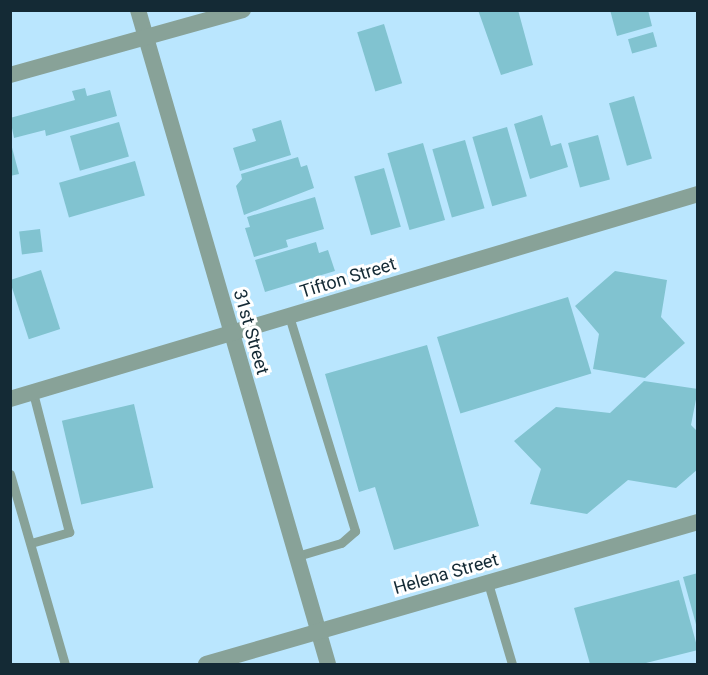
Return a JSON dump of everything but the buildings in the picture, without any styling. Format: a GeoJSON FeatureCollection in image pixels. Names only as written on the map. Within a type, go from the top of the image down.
{"type":"FeatureCollection","features":[{"type":"Feature","properties":{"kind":"street","name":"31st Street"},"geometry":{"type":"LineString","coordinates":[[138,10],[328,664]]}},
{"type":"Feature","properties":{"kind":"street"},"geometry":{"type":"LineString","coordinates":[[10,75],[243,10]]}},
{"type":"Feature","properties":{"kind":"street","name":"Tifton Street"},"geometry":{"type":"LineString","coordinates":[[10,399],[698,194]]}},
{"type":"Feature","properties":{"kind":"street","name":"Helena Street"},"geometry":{"type":"LineString","coordinates":[[206,664],[698,522]]}},
{"type":"Feature","properties":{"kind":"lane"},"geometry":{"type":"LineString","coordinates":[[289,316],[355,531],[341,543],[297,556]]}},
{"type":"Feature","properties":{"kind":"lane"},"geometry":{"type":"LineString","coordinates":[[31,543],[69,532],[33,393]]}},
{"type":"Feature","properties":{"kind":"lane"},"geometry":{"type":"LineString","coordinates":[[10,474],[65,664]]}},
{"type":"Feature","properties":{"kind":"lane"},"geometry":{"type":"LineString","coordinates":[[488,583],[512,664]]}}]}
